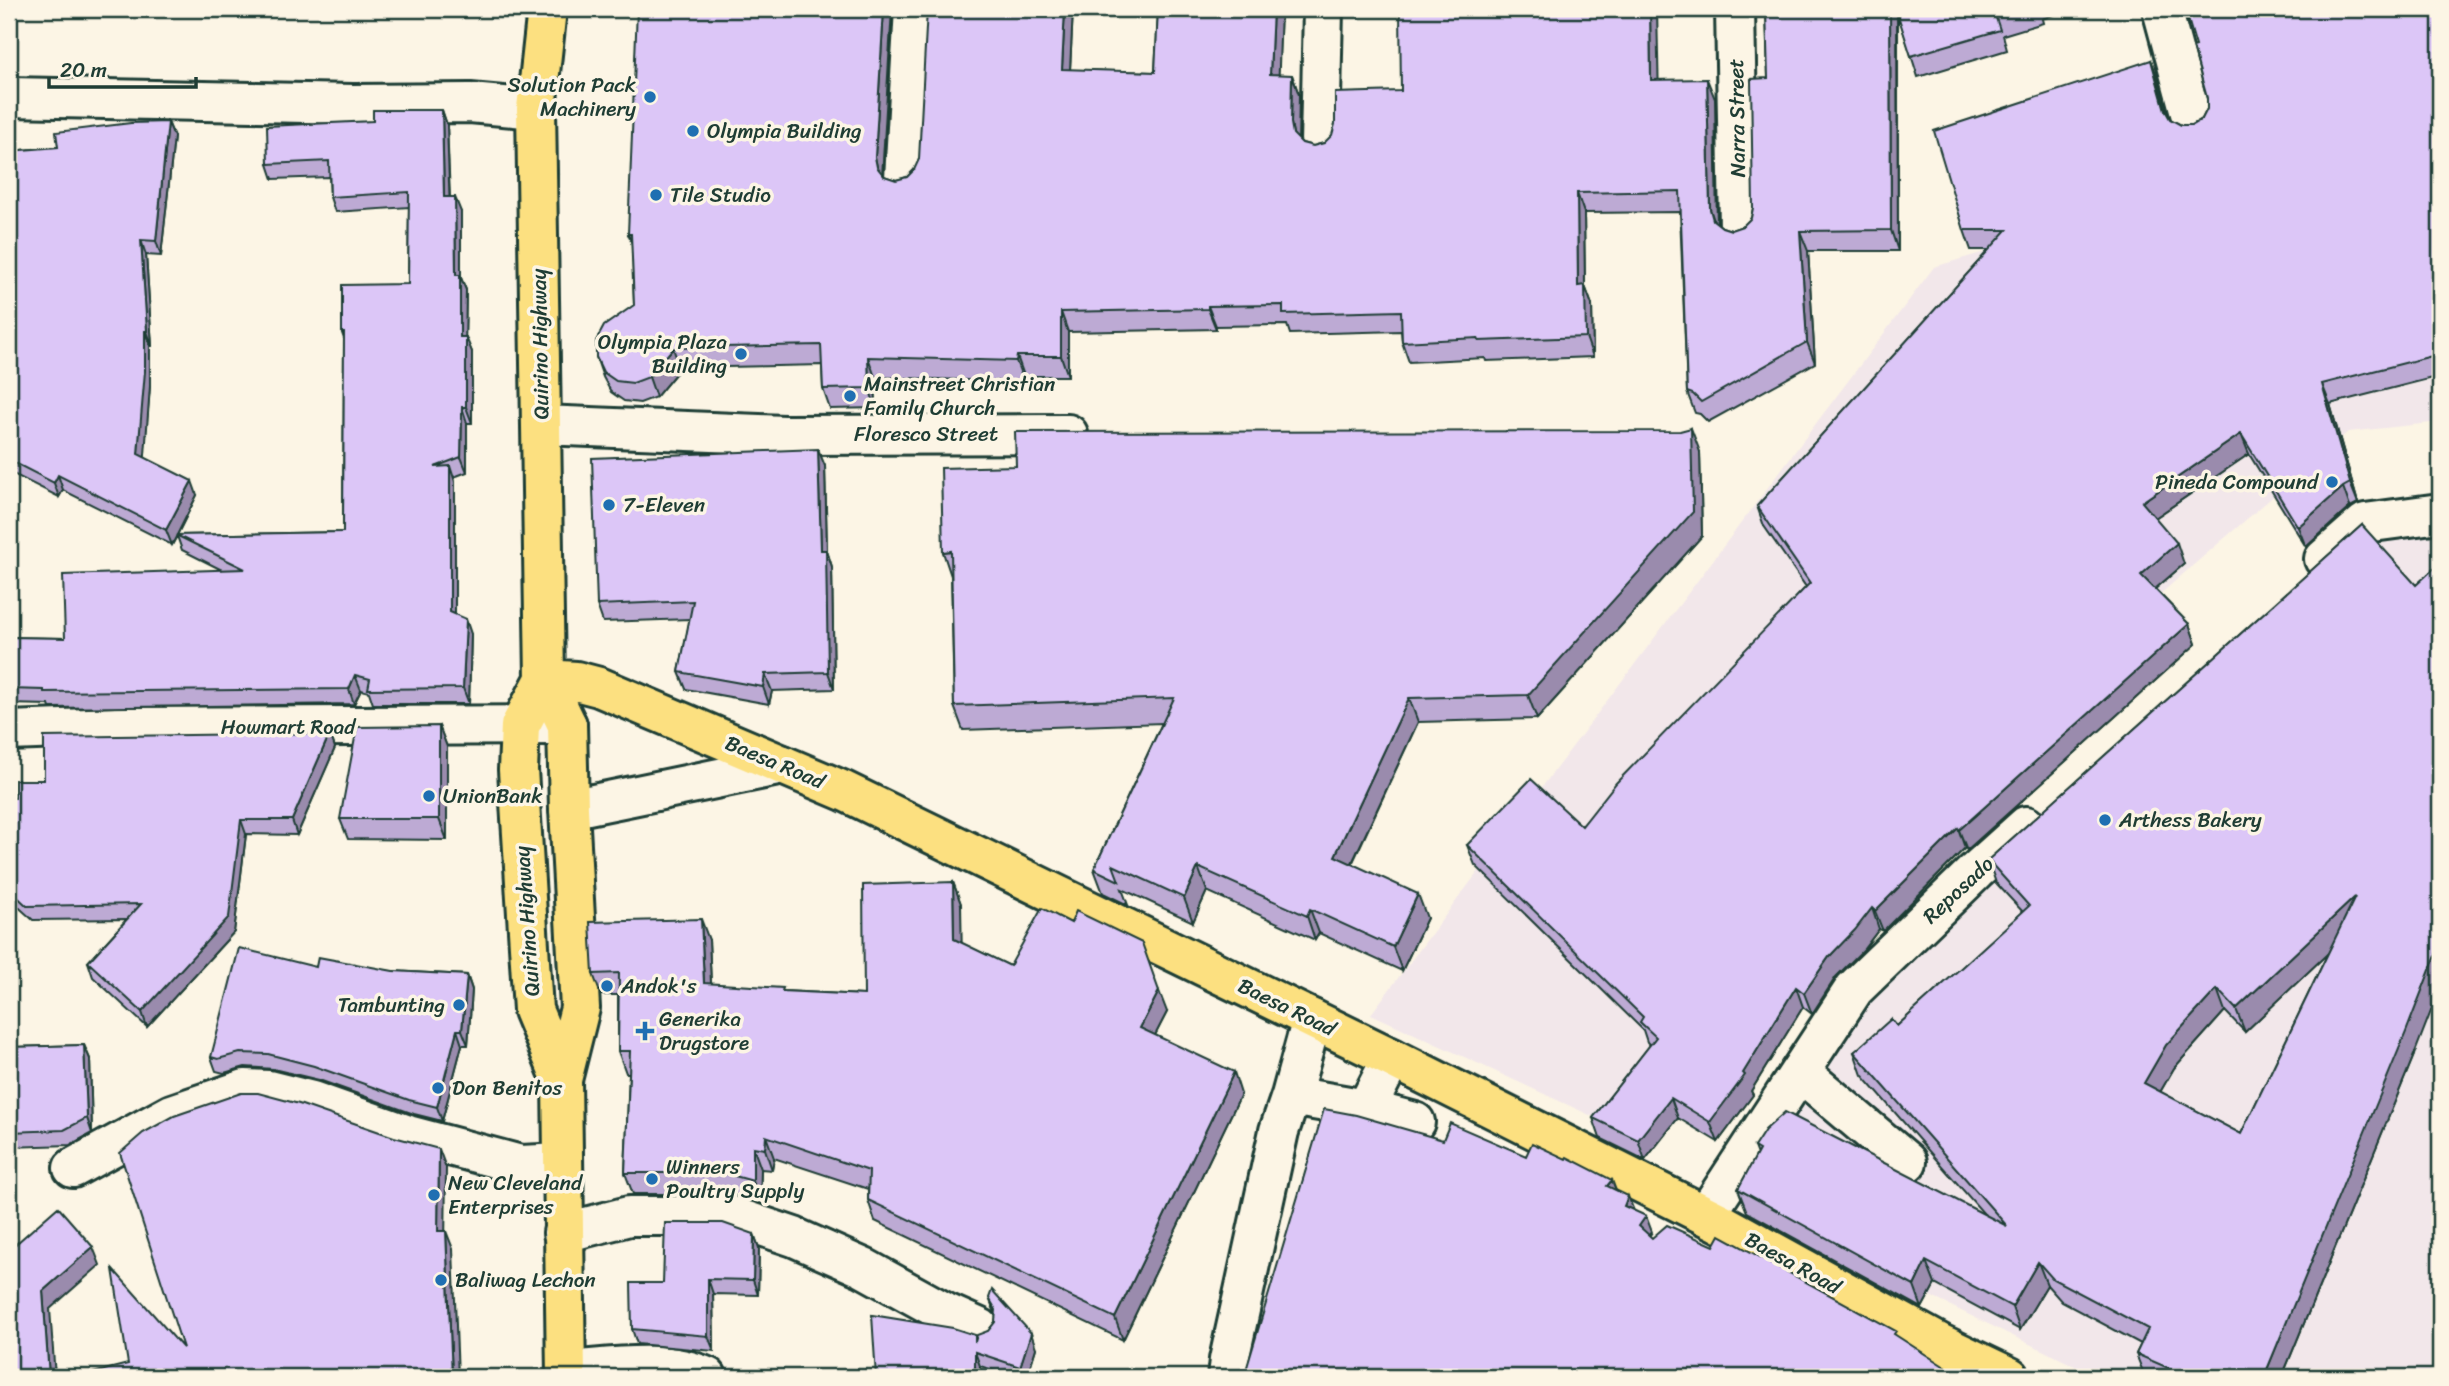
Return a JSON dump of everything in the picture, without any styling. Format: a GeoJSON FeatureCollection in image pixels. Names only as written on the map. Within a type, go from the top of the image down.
{"type":"FeatureCollection","features":[{"type":"Feature","properties":{"kind":"main road","name":"Quirino Highway"},"geometry":{"type":"LineString","coordinates":[[547,9],[536,109],[545,679],[567,725],[580,1009],[562,1080],[566,1374]]}},
{"type":"Feature","properties":{"kind":"main road","name":"Quirino Highway"},"geometry":{"type":"LineString","coordinates":[[545,679],[520,726],[518,769],[533,1010],[562,1080]]}},
{"type":"Feature","properties":{"kind":"main road","name":"Baesa Road"},"geometry":{"type":"LineString","coordinates":[[545,679],[576,681],[599,687],[844,791],[1392,1058],[1706,1215],[1941,1344],[2010,1377]]}},
{"type":"Feature","properties":{"kind":"street"},"geometry":{"type":"LineString","coordinates":[[904,178],[914,9]]}},
{"type":"Feature","properties":{"kind":"street"},"geometry":{"type":"LineString","coordinates":[[1320,144],[1323,9]]}},
{"type":"Feature","properties":{"kind":"street","name":"Narra Street"},"geometry":{"type":"LineString","coordinates":[[1735,9],[1739,228]]}},
{"type":"Feature","properties":{"kind":"street"},"geometry":{"type":"LineString","coordinates":[[2162,9],[2193,124]]}},
{"type":"Feature","properties":{"kind":"street"},"geometry":{"type":"LineString","coordinates":[[9,97],[353,104],[470,103],[536,109]]}},
{"type":"Feature","properties":{"kind":"street","name":"Floresco Street"},"geometry":{"type":"LineString","coordinates":[[542,425],[784,435],[1105,434]]}},
{"type":"Feature","properties":{"kind":"street"},"geometry":{"type":"LineString","coordinates":[[2303,578],[2365,523],[2440,513]]}},
{"type":"Feature","properties":{"kind":"street","name":"Howmart Road"},"geometry":{"type":"LineString","coordinates":[[9,731],[116,727],[567,725]]}},
{"type":"Feature","properties":{"kind":"street"},"geometry":{"type":"LineString","coordinates":[[569,809],[783,765]]}},
{"type":"Feature","properties":{"kind":"street","name":"Reposado"},"geometry":{"type":"LineString","coordinates":[[1706,1215],[1854,989],[1976,871],[2048,807]]}},
{"type":"Feature","properties":{"kind":"street"},"geometry":{"type":"LineString","coordinates":[[1227,1377],[1228,1360],[1279,1131],[1312,1019]]}},
{"type":"Feature","properties":{"kind":"street"},"geometry":{"type":"LineString","coordinates":[[1366,1109],[1392,1058]]}},
{"type":"Feature","properties":{"kind":"street"},"geometry":{"type":"LineString","coordinates":[[1811,1082],[1907,1162]]}},
{"type":"Feature","properties":{"kind":"street"},"geometry":{"type":"LineString","coordinates":[[74,1168],[172,1114],[245,1089],[268,1090],[312,1101],[408,1135],[521,1165],[562,1163]]}},
{"type":"Feature","properties":{"kind":"street"},"geometry":{"type":"LineString","coordinates":[[1290,1096],[1366,1109],[1415,1122]]}},
{"type":"Feature","properties":{"kind":"street"},"geometry":{"type":"LineString","coordinates":[[563,1233],[629,1216],[732,1216],[794,1237],[864,1268],[944,1312],[981,1328]]}},
{"type":"Feature","properties":{"kind":"street"},"geometry":{"type":"LineString","coordinates":[[566,1374],[649,1366],[681,1368],[707,1377]]}},
{"type":"Feature","properties":{"kind":"shaded area"},"geometry":{"type":"Polygon","coordinates":[[[2440,9],[2440,422],[2348,432],[1818,894],[1633,1135],[1371,1014],[1934,267],[2397,130],[2440,9]]]}},
{"type":"Feature","properties":{"kind":"shaded area"},"geometry":{"type":"Polygon","coordinates":[[[2440,521],[2440,1377],[2098,1377],[1928,1295],[1732,1189],[1861,996],[2369,531],[2440,521]]]}},
{"type":"Feature","properties":{"kind":"building"},"geometry":{"type":"Polygon","coordinates":[[[637,9],[884,9],[875,157],[877,167],[884,176],[896,180],[907,177],[919,159],[927,9],[1065,9],[1062,69],[1155,72],[1158,9],[1273,9],[1270,74],[1292,75],[1293,134],[1302,143],[1313,146],[1324,143],[1332,135],[1335,124],[1335,93],[1401,91],[1400,9],[1650,9],[1651,80],[1707,79],[1710,209],[1713,220],[1731,230],[1743,226],[1751,218],[1753,208],[1751,79],[1768,78],[1766,9],[1890,9],[1891,230],[1800,231],[1807,342],[1701,402],[1687,392],[1680,191],[1577,193],[1578,286],[1585,285],[1586,337],[1402,342],[1401,311],[1283,314],[1283,305],[1061,312],[1061,356],[1017,356],[1016,361],[868,357],[869,388],[823,389],[821,345],[673,348],[649,377],[633,383],[616,381],[603,372],[596,357],[596,341],[604,326],[634,305],[631,234],[628,234],[637,9]]]}},
{"type":"Feature","properties":{"kind":"building"},"geometry":{"type":"Polygon","coordinates":[[[1896,9],[2016,9],[1995,15],[2000,30],[1911,56],[1896,9]]]}},
{"type":"Feature","properties":{"kind":"building"},"geometry":{"type":"Polygon","coordinates":[[[2185,9],[2440,9],[2440,354],[2322,384],[2350,483],[2298,527],[2241,434],[2142,502],[2177,543],[2141,575],[2189,624],[1959,830],[1958,828],[1875,911],[1872,908],[1829,957],[1804,993],[1796,987],[1743,1073],[1745,1075],[1710,1122],[1671,1098],[1638,1140],[1593,1118],[1656,1037],[1640,1022],[1643,1017],[1467,845],[1531,779],[1582,826],[1616,783],[1810,583],[1757,506],[2007,230],[1964,230],[1934,131],[2151,60],[2170,119],[2181,125],[2192,125],[2202,119],[2207,109],[2207,98],[2185,9]]]}},
{"type":"Feature","properties":{"kind":"building"},"geometry":{"type":"Polygon","coordinates":[[[373,110],[442,110],[444,197],[455,197],[456,275],[460,275],[460,337],[466,337],[466,407],[462,407],[461,457],[435,467],[450,466],[450,612],[466,619],[463,688],[368,689],[370,679],[355,675],[349,689],[44,692],[9,689],[9,637],[65,638],[63,575],[245,569],[176,535],[343,532],[342,285],[408,284],[409,192],[330,197],[329,161],[268,164],[267,126],[373,121],[373,110]]]}},
{"type":"Feature","properties":{"kind":"building"},"geometry":{"type":"Polygon","coordinates":[[[168,122],[156,241],[141,240],[147,331],[138,454],[192,481],[166,530],[58,475],[54,483],[9,460],[9,151],[58,147],[56,132],[131,123],[168,122]]]}},
{"type":"Feature","properties":{"kind":"building"},"geometry":{"type":"Polygon","coordinates":[[[1691,428],[1693,512],[1528,695],[1409,698],[1335,856],[1418,894],[1393,947],[1310,909],[1307,916],[1198,867],[1184,898],[1113,865],[1119,881],[1094,869],[1174,698],[954,706],[951,551],[943,552],[941,468],[1016,466],[1015,432],[1680,431],[1691,428]]]}},
{"type":"Feature","properties":{"kind":"building"},"geometry":{"type":"Polygon","coordinates":[[[818,449],[821,550],[826,550],[828,672],[765,674],[763,687],[679,672],[693,601],[597,605],[592,458],[818,449]]]}},
{"type":"Feature","properties":{"kind":"building"},"geometry":{"type":"Polygon","coordinates":[[[2362,525],[2416,585],[2440,563],[2440,944],[2264,1377],[2189,1377],[2136,1354],[2148,1329],[2053,1279],[2038,1262],[2012,1307],[1926,1261],[1914,1286],[1738,1189],[1759,1150],[1754,1147],[1765,1130],[1785,1112],[2007,1226],[1854,1052],[1891,1019],[1897,1026],[2029,906],[1988,860],[2362,525]],[[2355,897],[2236,1009],[2217,989],[2166,1045],[2144,1083],[2241,1134],[2355,897]]]}},
{"type":"Feature","properties":{"kind":"building"},"geometry":{"type":"Polygon","coordinates":[[[439,726],[439,819],[340,819],[357,727],[439,726]]]}},
{"type":"Feature","properties":{"kind":"building"},"geometry":{"type":"Polygon","coordinates":[[[330,733],[292,820],[241,820],[229,917],[142,1012],[88,962],[141,904],[27,906],[9,889],[9,798],[15,798],[15,780],[44,780],[44,737],[330,733]]]}},
{"type":"Feature","properties":{"kind":"building"},"geometry":{"type":"Polygon","coordinates":[[[953,882],[954,939],[1010,966],[1042,908],[1071,923],[1076,911],[1142,943],[1159,991],[1140,1028],[1234,1072],[1115,1318],[868,1200],[869,1171],[766,1136],[765,1149],[753,1147],[753,1181],[724,1173],[625,1173],[630,1051],[618,1051],[619,973],[593,974],[590,922],[701,919],[704,983],[783,988],[782,991],[864,995],[863,885],[953,882]]]}},
{"type":"Feature","properties":{"kind":"building"},"geometry":{"type":"Polygon","coordinates":[[[239,948],[316,967],[318,957],[393,971],[467,975],[462,1030],[457,1030],[437,1107],[409,1100],[314,1066],[268,1054],[240,1053],[218,1059],[211,1057],[239,948]]]}},
{"type":"Feature","properties":{"kind":"building"},"geometry":{"type":"Polygon","coordinates":[[[84,1045],[87,1118],[64,1130],[9,1132],[11,1047],[84,1045]]]}},
{"type":"Feature","properties":{"kind":"building"},"geometry":{"type":"Polygon","coordinates":[[[241,1093],[258,1093],[299,1104],[394,1137],[439,1149],[438,1231],[446,1231],[452,1377],[77,1377],[128,1364],[113,1269],[183,1348],[120,1153],[143,1133],[174,1116],[241,1093]]]}},
{"type":"Feature","properties":{"kind":"building"},"geometry":{"type":"Polygon","coordinates":[[[1324,1109],[1356,1115],[1443,1140],[1450,1123],[1526,1156],[1532,1143],[1566,1159],[1567,1157],[1612,1180],[1607,1186],[1628,1196],[1624,1206],[1646,1216],[1639,1226],[1652,1238],[1667,1225],[1714,1246],[1720,1235],[1896,1331],[1894,1334],[1945,1367],[1939,1377],[1244,1377],[1324,1109]]]}},
{"type":"Feature","properties":{"kind":"building"},"geometry":{"type":"Polygon","coordinates":[[[58,1207],[93,1247],[43,1291],[49,1377],[9,1377],[9,1250],[58,1207]]]}},
{"type":"Feature","properties":{"kind":"building"},"geometry":{"type":"Polygon","coordinates":[[[665,1223],[723,1223],[754,1234],[753,1280],[708,1279],[708,1336],[632,1329],[631,1283],[663,1283],[665,1223]]]}},
{"type":"Feature","properties":{"kind":"building"},"geometry":{"type":"Polygon","coordinates":[[[992,1290],[1031,1333],[1020,1367],[975,1352],[975,1377],[876,1377],[872,1315],[953,1328],[975,1335],[975,1342],[977,1335],[988,1331],[995,1322],[996,1310],[989,1298],[992,1290]]]}},
{"type":"Feature","properties":{"kind":"place","name":"Solution Pack Machinery"},"geometry":{"type":"Point","coordinates":[650,97]}},
{"type":"Feature","properties":{"kind":"place","name":"Olympia Building"},"geometry":{"type":"Point","coordinates":[693,131]}},
{"type":"Feature","properties":{"kind":"place","name":"Tile Studio"},"geometry":{"type":"Point","coordinates":[656,195]}},
{"type":"Feature","properties":{"kind":"place","name":"Olympia Plaza Building"},"geometry":{"type":"Point","coordinates":[741,354]}},
{"type":"Feature","properties":{"kind":"place","name":"Mainstreet Christian Family Church"},"geometry":{"type":"Point","coordinates":[850,396]}},
{"type":"Feature","properties":{"kind":"place","name":"Pineda Compound"},"geometry":{"type":"Point","coordinates":[2332,482]}},
{"type":"Feature","properties":{"kind":"place","name":"7-Eleven"},"geometry":{"type":"Point","coordinates":[609,505]}},
{"type":"Feature","properties":{"kind":"place","name":"UnionBank"},"geometry":{"type":"Point","coordinates":[429,796]}},
{"type":"Feature","properties":{"kind":"place","name":"Arthess Bakery"},"geometry":{"type":"Point","coordinates":[2105,820]}},
{"type":"Feature","properties":{"kind":"place","name":"Andok's"},"geometry":{"type":"Point","coordinates":[607,986]}},
{"type":"Feature","properties":{"kind":"place","name":"Tambunting"},"geometry":{"type":"Point","coordinates":[459,1005]}},
{"type":"Feature","properties":{"kind":"place","name":"Generika Drugstore"},"geometry":{"type":"Point","coordinates":[645,1031]}},
{"type":"Feature","properties":{"kind":"place","name":"Don Benitos"},"geometry":{"type":"Point","coordinates":[438,1088]}},
{"type":"Feature","properties":{"kind":"place","name":"Winners Poultry Supply"},"geometry":{"type":"Point","coordinates":[652,1179]}},
{"type":"Feature","properties":{"kind":"place","name":"New Cleveland Enterprises"},"geometry":{"type":"Point","coordinates":[434,1195]}},
{"type":"Feature","properties":{"kind":"place","name":"Baliwag Lechon"},"geometry":{"type":"Point","coordinates":[441,1280]}}]}
